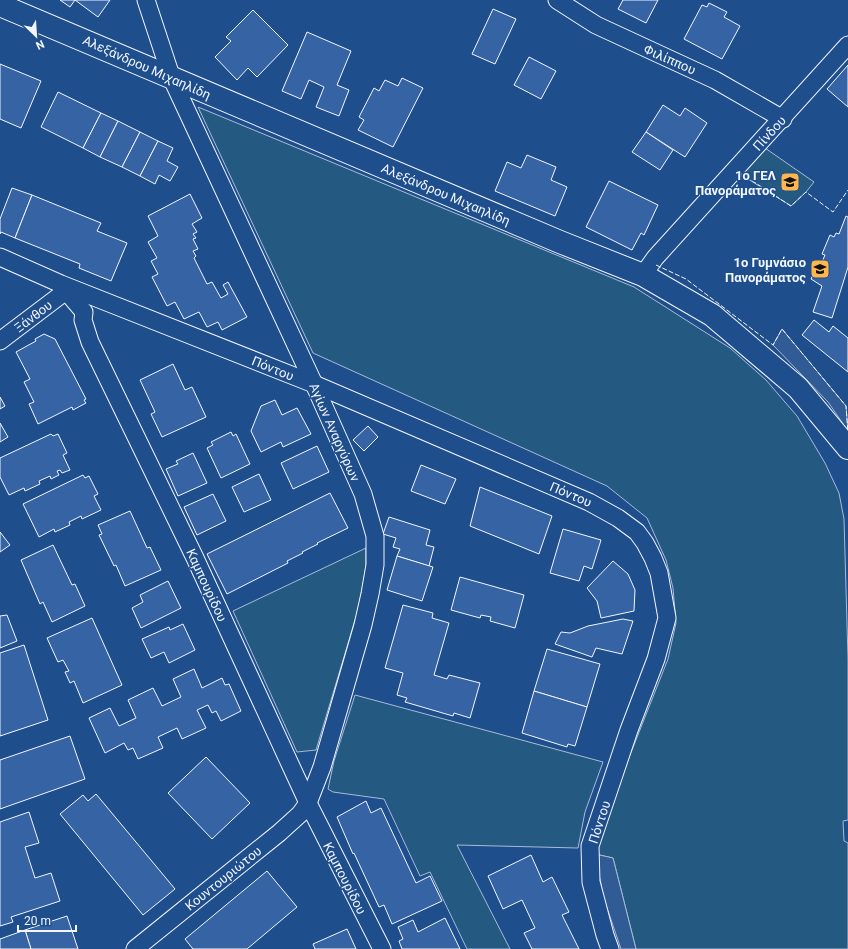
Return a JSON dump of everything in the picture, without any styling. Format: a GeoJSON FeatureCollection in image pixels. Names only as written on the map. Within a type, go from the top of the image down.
{"type":"FeatureCollection","features":[{"type":"Feature","properties":{"kind":"street","name":"Αγίων Αναργύρων"},"geometry":{"type":"LineString","coordinates":[[146,0],[172,79],[314,384],[363,494],[374,536],[375,565],[363,625],[328,749],[308,803]]}},
{"type":"Feature","properties":{"kind":"street","name":"Φιλίππου"},"geometry":{"type":"LineString","coordinates":[[557,0],[596,25],[715,80],[783,119]]}},
{"type":"Feature","properties":{"kind":"street","name":"Aλεξάνδρου Mιχαηλίδη"},"geometry":{"type":"LineString","coordinates":[[0,5],[560,242],[643,275],[712,315],[746,343],[798,388],[848,448]]}},
{"type":"Feature","properties":{"kind":"street","name":"Πίνδου"},"geometry":{"type":"LineString","coordinates":[[643,275],[655,258],[783,119],[848,45]]}},
{"type":"Feature","properties":{"kind":"street"},"geometry":{"type":"LineString","coordinates":[[0,257],[64,288],[84,312],[95,296]]}},
{"type":"Feature","properties":{"kind":"street","name":"Πόντου"},"geometry":{"type":"LineString","coordinates":[[64,288],[95,296],[314,384],[605,510],[637,532],[653,558],[665,602],[667,618],[665,630],[590,846],[591,882],[610,949]]}},
{"type":"Feature","properties":{"kind":"street","name":"Ξάνθου"},"geometry":{"type":"LineString","coordinates":[[0,341],[64,288]]}},
{"type":"Feature","properties":{"kind":"street","name":"Καμπουρίδου"},"geometry":{"type":"LineString","coordinates":[[84,312],[83,320],[90,342],[195,558],[308,803],[382,949]]}},
{"type":"Feature","properties":{"kind":"street","name":"Κουντουριώτου"},"geometry":{"type":"LineString","coordinates":[[135,949],[279,833],[300,814],[308,803]]}},
{"type":"Feature","properties":{"kind":"shaded area"},"geometry":{"type":"Polygon","coordinates":[[[198,107],[634,287],[730,348],[766,380],[797,416],[825,463],[839,493],[844,519],[848,659],[848,820],[843,821],[844,841],[848,843],[848,949],[636,949],[613,858],[595,854],[611,803],[668,659],[676,623],[673,588],[666,560],[647,518],[607,486],[313,353],[198,107]]]}},
{"type":"Feature","properties":{"kind":"shaded area"},"geometry":{"type":"Polygon","coordinates":[[[765,148],[814,182],[791,206],[740,174],[765,148]]]}},
{"type":"Feature","properties":{"kind":"shaded area"},"geometry":{"type":"Polygon","coordinates":[[[782,329],[846,406],[848,431],[828,402],[773,345],[782,329]]]}},
{"type":"Feature","properties":{"kind":"shaded area"},"geometry":{"type":"Polygon","coordinates":[[[366,548],[366,566],[359,607],[316,750],[297,752],[233,611],[366,548]]]}},
{"type":"Feature","properties":{"kind":"shaded area"},"geometry":{"type":"Polygon","coordinates":[[[355,695],[603,762],[585,812],[578,848],[457,845],[510,949],[467,949],[430,872],[420,876],[384,799],[333,792],[328,789],[334,761],[355,695]]]}},
{"type":"Feature","properties":{"kind":"shaded area"},"geometry":{"type":"Polygon","coordinates":[[[595,854],[613,858],[636,949],[621,949],[604,899],[595,854]]]}},
{"type":"Feature","properties":{"kind":"building"},"geometry":{"type":"Polygon","coordinates":[[[60,0],[75,0],[70,7],[60,0]]]}},
{"type":"Feature","properties":{"kind":"building"},"geometry":{"type":"Polygon","coordinates":[[[75,0],[110,0],[98,17],[75,0]]]}},
{"type":"Feature","properties":{"kind":"building"},"geometry":{"type":"Polygon","coordinates":[[[623,0],[658,0],[646,23],[618,9],[623,0]]]}},
{"type":"Feature","properties":{"kind":"building"},"geometry":{"type":"Polygon","coordinates":[[[709,3],[727,12],[724,17],[740,26],[722,59],[684,39],[702,5],[707,7],[709,3]]]}},
{"type":"Feature","properties":{"kind":"building"},"geometry":{"type":"Polygon","coordinates":[[[493,9],[516,19],[495,64],[472,54],[493,9]]]}},
{"type":"Feature","properties":{"kind":"building"},"geometry":{"type":"Polygon","coordinates":[[[253,10],[288,45],[257,77],[248,68],[237,80],[215,57],[231,41],[226,37],[253,10]]]}},
{"type":"Feature","properties":{"kind":"building"},"geometry":{"type":"Polygon","coordinates":[[[307,32],[351,51],[337,85],[349,90],[339,116],[316,107],[324,87],[309,80],[301,99],[282,91],[307,32]]]}},
{"type":"Feature","properties":{"kind":"building"},"geometry":{"type":"Polygon","coordinates":[[[529,57],[556,71],[541,99],[514,85],[529,57]]]}},
{"type":"Feature","properties":{"kind":"building"},"geometry":{"type":"Polygon","coordinates":[[[0,64],[41,81],[21,128],[0,119],[0,64]]]}},
{"type":"Feature","properties":{"kind":"building"},"geometry":{"type":"Polygon","coordinates":[[[848,65],[848,107],[827,89],[848,65]]]}},
{"type":"Feature","properties":{"kind":"building"},"geometry":{"type":"Polygon","coordinates":[[[402,78],[423,88],[393,147],[358,130],[364,120],[359,117],[374,88],[379,91],[385,80],[398,86],[402,78]]]}},
{"type":"Feature","properties":{"kind":"building"},"geometry":{"type":"Polygon","coordinates":[[[58,92],[101,113],[83,148],[41,127],[58,92]]]}},
{"type":"Feature","properties":{"kind":"building"},"geometry":{"type":"Polygon","coordinates":[[[663,105],[680,116],[685,108],[707,123],[685,157],[646,132],[663,105]]]}},
{"type":"Feature","properties":{"kind":"building"},"geometry":{"type":"Polygon","coordinates":[[[101,113],[118,121],[100,157],[83,148],[101,113]]]}},
{"type":"Feature","properties":{"kind":"building"},"geometry":{"type":"Polygon","coordinates":[[[118,121],[140,132],[122,167],[100,157],[118,121]]]}},
{"type":"Feature","properties":{"kind":"building"},"geometry":{"type":"Polygon","coordinates":[[[140,132],[158,141],[140,176],[122,167],[140,132]]]}},
{"type":"Feature","properties":{"kind":"building"},"geometry":{"type":"Polygon","coordinates":[[[646,132],[673,150],[660,170],[632,152],[646,132]]]}},
{"type":"Feature","properties":{"kind":"building"},"geometry":{"type":"Polygon","coordinates":[[[158,141],[173,148],[167,161],[178,167],[170,181],[159,175],[155,184],[140,176],[158,141]]]}},
{"type":"Feature","properties":{"kind":"building"},"geometry":{"type":"Polygon","coordinates":[[[527,155],[556,167],[551,180],[567,187],[555,216],[495,191],[507,162],[521,168],[527,155]]]}},
{"type":"Feature","properties":{"kind":"building"},"geometry":{"type":"Polygon","coordinates":[[[609,181],[658,205],[644,235],[641,233],[632,250],[586,227],[609,181]]]}},
{"type":"Feature","properties":{"kind":"building"},"geometry":{"type":"Polygon","coordinates":[[[12,188],[32,195],[15,238],[1,232],[0,234],[0,219],[12,188]]]}},
{"type":"Feature","properties":{"kind":"building"},"geometry":{"type":"Polygon","coordinates":[[[190,194],[202,218],[192,224],[197,232],[193,234],[196,238],[193,239],[198,249],[193,251],[196,256],[194,258],[207,284],[212,282],[221,298],[228,294],[223,285],[228,282],[247,317],[222,330],[218,322],[207,327],[199,312],[184,319],[175,302],[167,306],[152,277],[158,274],[151,261],[157,258],[148,242],[158,236],[148,216],[190,194]]]}},
{"type":"Feature","properties":{"kind":"building"},"geometry":{"type":"Polygon","coordinates":[[[32,195],[101,223],[97,231],[127,243],[111,281],[79,268],[80,264],[15,238],[32,195]]]}},
{"type":"Feature","properties":{"kind":"building"},"geometry":{"type":"Polygon","coordinates":[[[846,216],[848,217],[848,267],[832,318],[813,312],[822,286],[811,279],[819,260],[822,262],[825,255],[822,254],[830,235],[834,237],[836,233],[839,234],[846,216]]]}},
{"type":"Feature","properties":{"kind":"building"},"geometry":{"type":"Polygon","coordinates":[[[814,320],[829,332],[833,326],[848,338],[848,372],[802,335],[814,320]]]}},
{"type":"Feature","properties":{"kind":"building"},"geometry":{"type":"Polygon","coordinates":[[[44,334],[55,339],[86,399],[84,400],[86,403],[73,410],[72,407],[38,424],[29,404],[34,402],[24,382],[30,379],[16,352],[36,341],[35,339],[44,334]]]}},
{"type":"Feature","properties":{"kind":"building"},"geometry":{"type":"Polygon","coordinates":[[[173,364],[185,390],[192,387],[206,417],[162,437],[151,414],[155,412],[140,380],[173,364]]]}},
{"type":"Feature","properties":{"kind":"building"},"geometry":{"type":"Polygon","coordinates":[[[0,397],[5,406],[0,409],[0,397]]]}},
{"type":"Feature","properties":{"kind":"building"},"geometry":{"type":"Polygon","coordinates":[[[275,400],[282,415],[297,408],[311,434],[283,447],[281,442],[261,452],[251,431],[261,406],[275,400]]]}},
{"type":"Feature","properties":{"kind":"building"},"geometry":{"type":"Polygon","coordinates":[[[0,423],[8,437],[0,442],[0,423]]]}},
{"type":"Feature","properties":{"kind":"building"},"geometry":{"type":"Polygon","coordinates":[[[368,426],[378,437],[364,451],[353,440],[368,426]]]}},
{"type":"Feature","properties":{"kind":"building"},"geometry":{"type":"Polygon","coordinates":[[[231,432],[233,436],[236,434],[250,464],[221,478],[207,448],[213,445],[211,442],[231,432]]]}},
{"type":"Feature","properties":{"kind":"building"},"geometry":{"type":"Polygon","coordinates":[[[51,434],[53,436],[58,434],[67,453],[63,455],[70,470],[62,473],[60,470],[57,471],[59,475],[51,479],[50,476],[39,481],[40,484],[25,491],[24,488],[9,495],[0,477],[0,458],[51,434]]]}},
{"type":"Feature","properties":{"kind":"building"},"geometry":{"type":"Polygon","coordinates":[[[317,446],[329,472],[293,489],[281,463],[317,446]]]}},
{"type":"Feature","properties":{"kind":"building"},"geometry":{"type":"Polygon","coordinates":[[[193,453],[207,483],[178,496],[166,469],[178,464],[176,461],[193,453]]]}},
{"type":"Feature","properties":{"kind":"building"},"geometry":{"type":"Polygon","coordinates":[[[421,465],[456,479],[445,504],[411,491],[421,465]]]}},
{"type":"Feature","properties":{"kind":"building"},"geometry":{"type":"Polygon","coordinates":[[[259,474],[271,500],[244,512],[232,487],[259,474]]]}},
{"type":"Feature","properties":{"kind":"building"},"geometry":{"type":"Polygon","coordinates":[[[83,475],[85,478],[89,476],[98,494],[94,496],[101,510],[82,519],[81,516],[69,522],[70,525],[55,532],[54,529],[39,537],[23,504],[83,475]]]}},
{"type":"Feature","properties":{"kind":"building"},"geometry":{"type":"Polygon","coordinates":[[[480,487],[552,516],[539,554],[470,526],[480,487]]]}},
{"type":"Feature","properties":{"kind":"building"},"geometry":{"type":"Polygon","coordinates":[[[330,493],[348,528],[317,543],[318,544],[287,561],[288,563],[227,594],[207,554],[330,493]]]}},
{"type":"Feature","properties":{"kind":"building"},"geometry":{"type":"Polygon","coordinates":[[[213,494],[226,521],[197,535],[184,507],[213,494]]]}},
{"type":"Feature","properties":{"kind":"building"},"geometry":{"type":"Polygon","coordinates":[[[130,511],[147,548],[150,547],[161,570],[125,586],[116,565],[114,566],[99,535],[102,534],[98,525],[130,511]]]}},
{"type":"Feature","properties":{"kind":"building"},"geometry":{"type":"Polygon","coordinates":[[[389,517],[430,530],[426,545],[434,547],[429,566],[397,556],[400,549],[393,547],[396,538],[383,534],[389,517]]]}},
{"type":"Feature","properties":{"kind":"building"},"geometry":{"type":"Polygon","coordinates":[[[563,529],[601,540],[592,569],[584,566],[579,581],[550,573],[563,529]]]}},
{"type":"Feature","properties":{"kind":"building"},"geometry":{"type":"Polygon","coordinates":[[[0,532],[10,545],[0,552],[0,532]]]}},
{"type":"Feature","properties":{"kind":"building"},"geometry":{"type":"Polygon","coordinates":[[[53,545],[72,585],[75,584],[85,606],[52,622],[43,602],[40,604],[21,560],[53,545]]]}},
{"type":"Feature","properties":{"kind":"building"},"geometry":{"type":"Polygon","coordinates":[[[397,556],[433,567],[422,601],[387,590],[397,556]]]}},
{"type":"Feature","properties":{"kind":"building"},"geometry":{"type":"Polygon","coordinates":[[[613,561],[628,574],[635,590],[634,611],[601,618],[597,601],[587,588],[613,561]]]}},
{"type":"Feature","properties":{"kind":"building"},"geometry":{"type":"Polygon","coordinates":[[[460,577],[524,595],[515,628],[490,621],[491,617],[481,615],[480,618],[451,610],[460,577]]]}},
{"type":"Feature","properties":{"kind":"building"},"geometry":{"type":"Polygon","coordinates":[[[168,581],[181,608],[141,628],[132,608],[143,602],[140,595],[168,581]]]}},
{"type":"Feature","properties":{"kind":"building"},"geometry":{"type":"Polygon","coordinates":[[[403,605],[433,613],[432,618],[449,623],[434,675],[447,679],[449,675],[480,683],[470,718],[454,713],[453,716],[405,702],[407,698],[397,695],[403,673],[385,668],[403,605]]]}},
{"type":"Feature","properties":{"kind":"building"},"geometry":{"type":"Polygon","coordinates":[[[7,615],[17,641],[0,648],[0,616],[7,615]]]}},
{"type":"Feature","properties":{"kind":"building"},"geometry":{"type":"Polygon","coordinates":[[[92,618],[122,685],[83,703],[74,681],[70,683],[65,672],[69,671],[63,660],[58,662],[47,638],[92,618]]]}},
{"type":"Feature","properties":{"kind":"building"},"geometry":{"type":"Polygon","coordinates":[[[623,619],[633,621],[622,654],[596,648],[592,657],[555,644],[561,632],[570,633],[588,626],[623,619]]]}},
{"type":"Feature","properties":{"kind":"building"},"geometry":{"type":"Polygon","coordinates":[[[183,624],[195,650],[169,663],[164,652],[151,658],[142,639],[169,627],[170,630],[183,624]]]}},
{"type":"Feature","properties":{"kind":"building"},"geometry":{"type":"Polygon","coordinates":[[[24,645],[48,720],[0,736],[0,653],[24,645]]]}},
{"type":"Feature","properties":{"kind":"building"},"geometry":{"type":"Polygon","coordinates":[[[547,649],[600,664],[587,707],[534,691],[547,649]]]}},
{"type":"Feature","properties":{"kind":"building"},"geometry":{"type":"Polygon","coordinates":[[[194,669],[202,688],[222,678],[225,685],[229,684],[241,711],[221,721],[216,711],[212,713],[208,705],[197,710],[206,728],[182,739],[177,728],[158,737],[163,748],[138,759],[133,748],[128,750],[124,743],[105,753],[89,718],[110,708],[119,726],[136,718],[128,700],[153,688],[162,706],[181,697],[173,679],[194,669]]]}},
{"type":"Feature","properties":{"kind":"building"},"geometry":{"type":"Polygon","coordinates":[[[534,691],[587,707],[575,746],[568,744],[567,747],[522,733],[534,691]]]}},
{"type":"Feature","properties":{"kind":"building"},"geometry":{"type":"Polygon","coordinates":[[[70,736],[85,779],[0,809],[0,760],[70,736]]]}},
{"type":"Feature","properties":{"kind":"building"},"geometry":{"type":"Polygon","coordinates":[[[206,757],[250,803],[212,839],[168,793],[206,757]]]}},
{"type":"Feature","properties":{"kind":"building"},"geometry":{"type":"Polygon","coordinates":[[[96,794],[175,889],[143,915],[60,814],[83,795],[88,801],[96,794]]]}},
{"type":"Feature","properties":{"kind":"building"},"geometry":{"type":"Polygon","coordinates":[[[366,801],[371,813],[381,808],[416,883],[430,876],[442,901],[392,924],[384,905],[379,907],[337,817],[366,801]]]}},
{"type":"Feature","properties":{"kind":"building"},"geometry":{"type":"Polygon","coordinates":[[[29,812],[39,843],[25,847],[35,878],[51,873],[60,901],[11,917],[13,922],[0,926],[0,822],[29,812]]]}},
{"type":"Feature","properties":{"kind":"building"},"geometry":{"type":"Polygon","coordinates":[[[531,855],[543,882],[552,877],[569,912],[562,915],[579,949],[532,949],[524,933],[535,928],[522,900],[503,909],[488,876],[531,855]]]}},
{"type":"Feature","properties":{"kind":"building"},"geometry":{"type":"Polygon","coordinates":[[[267,871],[297,907],[247,949],[193,949],[185,939],[267,871]]]}},
{"type":"Feature","properties":{"kind":"building"},"geometry":{"type":"Polygon","coordinates":[[[67,916],[78,949],[31,949],[25,930],[67,916]]]}},
{"type":"Feature","properties":{"kind":"building"},"geometry":{"type":"Polygon","coordinates":[[[445,918],[460,949],[402,949],[399,941],[403,939],[398,927],[413,920],[418,932],[445,918]]]}},
{"type":"Feature","properties":{"kind":"building"},"geometry":{"type":"Polygon","coordinates":[[[347,929],[356,949],[315,949],[313,944],[347,929]]]}},
{"type":"Feature","properties":{"kind":"building"},"geometry":{"type":"Polygon","coordinates":[[[25,930],[31,949],[0,949],[0,939],[25,930]]]}},
{"type":"Feature","properties":{"kind":"fence"},"geometry":{"type":"LineString","coordinates":[[740,173],[791,206],[806,192],[833,212],[848,190]]}},
{"type":"Feature","properties":{"kind":"fence"},"geometry":{"type":"LineString","coordinates":[[656,265],[686,279],[773,345],[782,329],[846,406],[848,432]]}},
{"type":"Feature","properties":{"kind":"place","name":"1ο ΓΕΛ Πανοράματος"},"geometry":{"type":"Point","coordinates":[790,182]}},
{"type":"Feature","properties":{"kind":"place","name":"1ο Γυμνάσιο Πανοράματος"},"geometry":{"type":"Point","coordinates":[820,269]}}]}
